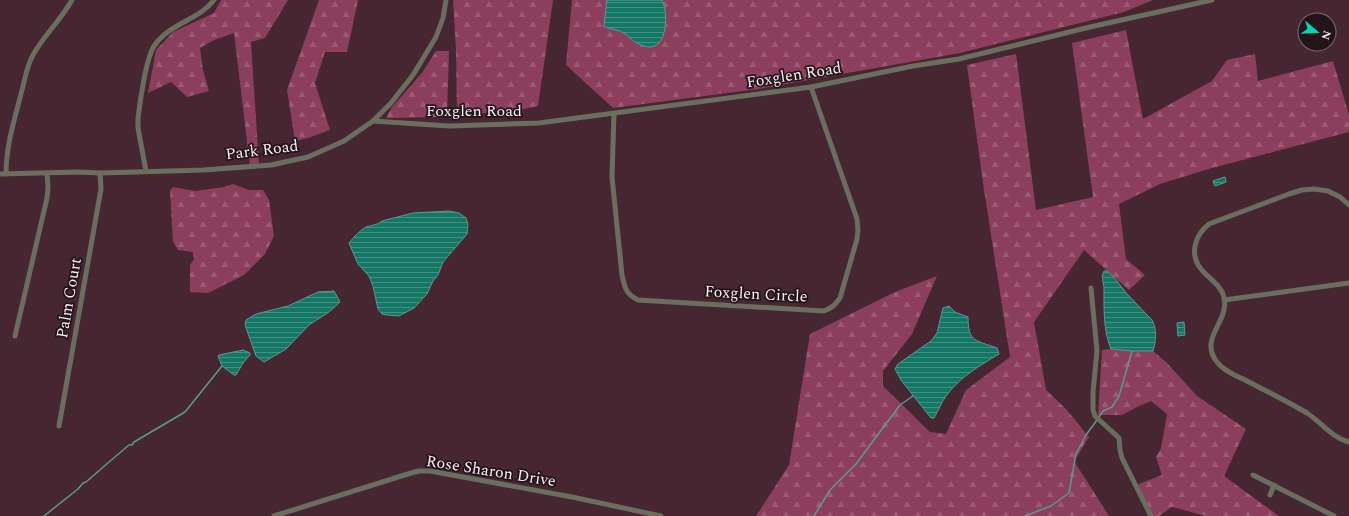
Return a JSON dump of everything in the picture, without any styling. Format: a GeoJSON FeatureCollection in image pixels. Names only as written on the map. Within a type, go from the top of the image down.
{"type":"FeatureCollection","features":[{"type":"Feature","properties":{"kind":"street"},"geometry":{"type":"LineString","coordinates":[[3,174],[8,143],[32,56],[66,11],[72,0]]}},
{"type":"Feature","properties":{"kind":"street"},"geometry":{"type":"LineString","coordinates":[[146,171],[138,128],[138,118],[147,67],[152,51],[162,36],[204,10],[214,0]]}},
{"type":"Feature","properties":{"kind":"street","name":"Park Road"},"geometry":{"type":"LineString","coordinates":[[3,174],[79,172],[100,173],[227,168],[271,165],[308,158],[344,141],[373,121],[391,103],[404,87],[436,37],[443,18],[446,0]]}},
{"type":"Feature","properties":{"kind":"street","name":"Foxglen Road"},"geometry":{"type":"LineString","coordinates":[[373,121],[449,126],[539,123],[811,87],[912,66],[959,59],[1090,27],[1212,0]]}},
{"type":"Feature","properties":{"kind":"street","name":"Foxglen Circle"},"geometry":{"type":"LineString","coordinates":[[614,113],[615,123],[612,176],[622,275],[626,291],[630,296],[638,300],[824,310],[831,308],[840,298],[857,239],[858,230],[857,219],[811,87]]}},
{"type":"Feature","properties":{"kind":"street"},"geometry":{"type":"LineString","coordinates":[[15,336],[46,198],[48,187],[47,173]]}},
{"type":"Feature","properties":{"kind":"street","name":"Palm Court"},"geometry":{"type":"LineString","coordinates":[[59,426],[101,189],[100,173]]}},
{"type":"Feature","properties":{"kind":"street"},"geometry":{"type":"LineString","coordinates":[[1349,205],[1340,197],[1328,191],[1314,189],[1302,190],[1215,222],[1205,228],[1196,241],[1195,256],[1201,269],[1219,287],[1223,295],[1223,314],[1210,345],[1217,362],[1232,374],[1308,414],[1339,439],[1349,442]]}},
{"type":"Feature","properties":{"kind":"street"},"geometry":{"type":"LineString","coordinates":[[1224,300],[1349,283]]}},
{"type":"Feature","properties":{"kind":"street"},"geometry":{"type":"LineString","coordinates":[[1091,288],[1097,351],[1092,403],[1095,416],[1119,438],[1122,458],[1151,516]]}},
{"type":"Feature","properties":{"kind":"street","name":"Rose Sharon Drive"},"geometry":{"type":"LineString","coordinates":[[274,516],[419,471],[430,471],[572,497],[662,516]]}},
{"type":"Feature","properties":{"kind":"street"},"geometry":{"type":"LineString","coordinates":[[1253,475],[1334,516]]}},
{"type":"Feature","properties":{"kind":"street"},"geometry":{"type":"LineString","coordinates":[[1270,494],[1274,485]]}},
{"type":"Feature","properties":{"kind":"green space"},"geometry":{"type":"Polygon","coordinates":[[[221,0],[288,0],[265,38],[251,42],[259,166],[250,166],[234,33],[214,40],[200,48],[203,70],[209,91],[187,97],[171,82],[148,93],[156,50],[173,32],[214,13],[221,0]]]}},
{"type":"Feature","properties":{"kind":"green space"},"geometry":{"type":"Polygon","coordinates":[[[319,0],[358,0],[347,52],[325,52],[315,83],[330,130],[295,141],[287,90],[319,0]]]}},
{"type":"Feature","properties":{"kind":"green space"},"geometry":{"type":"Polygon","coordinates":[[[453,0],[553,0],[538,106],[510,112],[457,114],[456,50],[453,0]]]}},
{"type":"Feature","properties":{"kind":"green space"},"geometry":{"type":"Polygon","coordinates":[[[572,0],[1153,0],[1124,12],[960,53],[758,89],[613,108],[566,65],[572,0]]]}},
{"type":"Feature","properties":{"kind":"green space"},"geometry":{"type":"Polygon","coordinates":[[[1126,30],[1143,119],[1212,81],[1227,60],[1255,54],[1258,81],[1333,61],[1349,115],[1349,132],[1212,168],[1160,184],[1119,204],[1126,259],[1145,275],[1129,290],[1084,250],[1034,322],[1046,390],[1066,409],[1089,437],[1074,461],[1109,516],[756,516],[789,465],[810,334],[895,292],[937,276],[912,334],[883,371],[883,386],[930,432],[946,434],[966,390],[1010,357],[983,183],[967,65],[1016,54],[1036,210],[1093,197],[1072,43],[1126,30]]]}},
{"type":"Feature","properties":{"kind":"green space"},"geometry":{"type":"Polygon","coordinates":[[[436,51],[449,51],[447,117],[386,118],[392,107],[422,73],[436,51]]]}},
{"type":"Feature","properties":{"kind":"green space"},"geometry":{"type":"Polygon","coordinates":[[[233,184],[249,190],[263,190],[269,200],[274,236],[265,254],[244,275],[208,293],[190,292],[190,265],[194,259],[193,252],[178,250],[173,242],[170,191],[173,187],[195,191],[224,187],[233,184]]]}},
{"type":"Feature","properties":{"kind":"green space"},"geometry":{"type":"Polygon","coordinates":[[[1102,350],[1153,351],[1167,363],[1197,396],[1246,429],[1224,476],[1279,516],[1206,516],[1172,507],[1159,516],[1151,516],[1136,485],[1162,475],[1156,457],[1161,448],[1167,414],[1151,401],[1122,415],[1098,415],[1102,350]]]}},
{"type":"Feature","properties":{"kind":"shaded area"},"geometry":{"type":"Polygon","coordinates":[[[607,0],[662,0],[666,17],[664,34],[659,43],[652,47],[643,46],[635,42],[626,34],[604,26],[607,0]]]}},
{"type":"Feature","properties":{"kind":"shaded area"},"geometry":{"type":"Polygon","coordinates":[[[1225,177],[1226,182],[1215,186],[1213,181],[1225,177]]]}},
{"type":"Feature","properties":{"kind":"shaded area"},"geometry":{"type":"Polygon","coordinates":[[[449,211],[459,213],[466,218],[468,224],[467,234],[443,262],[438,275],[433,281],[427,294],[414,308],[399,316],[382,314],[378,309],[373,286],[369,276],[358,264],[349,243],[366,227],[382,221],[413,213],[449,211]]]}},
{"type":"Feature","properties":{"kind":"shaded area"},"geometry":{"type":"Polygon","coordinates":[[[1104,271],[1107,271],[1113,276],[1127,294],[1152,320],[1156,335],[1153,351],[1111,349],[1108,342],[1104,318],[1104,287],[1102,277],[1104,271]]]}},
{"type":"Feature","properties":{"kind":"shaded area"},"geometry":{"type":"Polygon","coordinates":[[[334,291],[340,302],[329,312],[309,325],[286,349],[264,362],[256,356],[245,325],[246,320],[256,314],[288,306],[318,292],[334,291]]]}},
{"type":"Feature","properties":{"kind":"shaded area"},"geometry":{"type":"Polygon","coordinates":[[[949,306],[955,312],[968,317],[969,331],[974,339],[997,348],[999,354],[957,383],[946,396],[934,418],[931,418],[901,380],[895,369],[898,364],[931,341],[937,333],[943,308],[949,306]]]}},
{"type":"Feature","properties":{"kind":"shaded area"},"geometry":{"type":"Polygon","coordinates":[[[1184,322],[1185,335],[1178,336],[1177,323],[1184,322]]]}},
{"type":"Feature","properties":{"kind":"shaded area"},"geometry":{"type":"Polygon","coordinates":[[[243,350],[250,353],[250,355],[236,375],[234,375],[222,366],[218,356],[243,350]]]}},
{"type":"Feature","properties":{"kind":"waterway"},"geometry":{"type":"LineString","coordinates":[[1099,417],[1103,411],[1112,407],[1119,396],[1132,351]]}},
{"type":"Feature","properties":{"kind":"waterway"},"geometry":{"type":"LineString","coordinates":[[44,516],[129,445],[132,445],[134,442],[185,412],[222,366]]}},
{"type":"Feature","properties":{"kind":"waterway"},"geometry":{"type":"LineString","coordinates":[[814,516],[830,490],[856,464],[900,405],[913,396]]}},
{"type":"Feature","properties":{"kind":"waterway"},"geometry":{"type":"LineString","coordinates":[[1025,516],[1051,506],[1069,493],[1076,454],[1086,435],[1097,420]]}}]}
